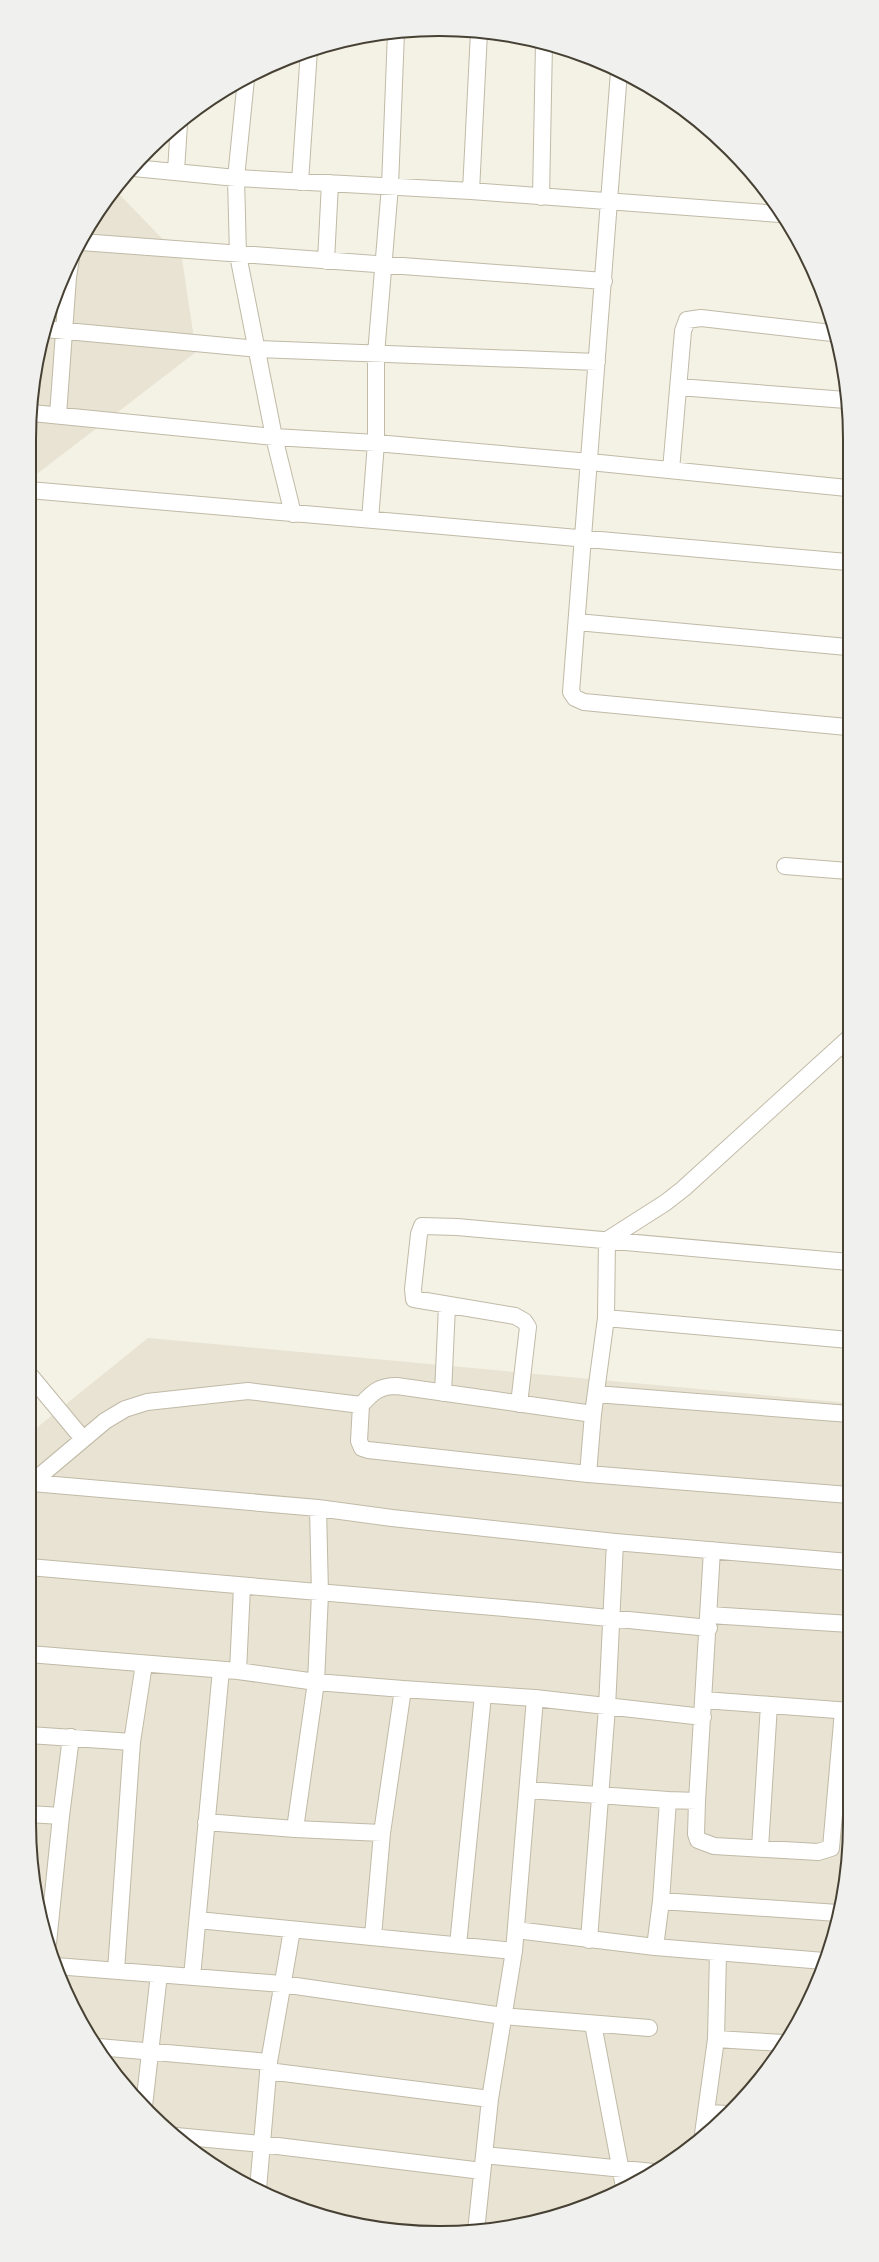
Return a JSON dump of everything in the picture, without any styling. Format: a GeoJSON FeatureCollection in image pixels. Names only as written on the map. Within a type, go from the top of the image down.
{"type":"FeatureCollection","features":[{"type":"Feature","properties":{"kind":"street"},"geometry":{"type":"LineString","coordinates":[[370,520],[376,443],[376,354],[390,186],[396,38]]}},
{"type":"Feature","properties":{"kind":"street"},"geometry":{"type":"LineString","coordinates":[[471,191],[479,38]]}},
{"type":"Feature","properties":{"kind":"street"},"geometry":{"type":"LineString","coordinates":[[541,198],[544,50]]}},
{"type":"Feature","properties":{"kind":"street"},"geometry":{"type":"LineString","coordinates":[[300,182],[308,58]]}},
{"type":"Feature","properties":{"kind":"street"},"geometry":{"type":"LineString","coordinates":[[619,78],[571,692],[575,698],[584,702],[843,728]]}},
{"type":"Feature","properties":{"kind":"street"},"geometry":{"type":"LineString","coordinates":[[245,86],[236,178],[238,255],[258,349],[274,437],[293,514]]}},
{"type":"Feature","properties":{"kind":"street"},"geometry":{"type":"LineString","coordinates":[[176,171],[179,132]]}},
{"type":"Feature","properties":{"kind":"street"},"geometry":{"type":"LineString","coordinates":[[140,168],[236,178],[471,191],[541,198],[609,201],[774,214]]}},
{"type":"Feature","properties":{"kind":"street"},"geometry":{"type":"LineString","coordinates":[[326,261],[330,183]]}},
{"type":"Feature","properties":{"kind":"street"},"geometry":{"type":"LineString","coordinates":[[88,243],[238,255],[604,281]]}},
{"type":"Feature","properties":{"kind":"street"},"geometry":{"type":"LineString","coordinates":[[58,415],[65,331],[66,288]]}},
{"type":"Feature","properties":{"kind":"street"},"geometry":{"type":"LineString","coordinates":[[671,470],[683,331],[687,320],[701,318],[828,333]]}},
{"type":"Feature","properties":{"kind":"street"},"geometry":{"type":"LineString","coordinates":[[51,330],[258,349],[597,362]]}},
{"type":"Feature","properties":{"kind":"street"},"geometry":{"type":"LineString","coordinates":[[679,387],[841,400]]}},
{"type":"Feature","properties":{"kind":"street"},"geometry":{"type":"LineString","coordinates":[[37,414],[58,415],[274,437],[376,443],[590,462],[843,488]]}},
{"type":"Feature","properties":{"kind":"street"},"geometry":{"type":"LineString","coordinates":[[36,491],[293,514],[584,537],[843,562]]}},
{"type":"Feature","properties":{"kind":"street"},"geometry":{"type":"LineString","coordinates":[[577,622],[843,647]]}},
{"type":"Feature","properties":{"kind":"street"},"geometry":{"type":"LineString","coordinates":[[785,866],[843,871]]}},
{"type":"Feature","properties":{"kind":"street"},"geometry":{"type":"LineString","coordinates":[[607,1240],[665,1203],[688,1185],[843,1044]]}},
{"type":"Feature","properties":{"kind":"street"},"geometry":{"type":"LineString","coordinates":[[519,1404],[528,1327],[524,1321],[515,1316],[422,1302],[414,1299],[412,1295],[419,1234],[422,1226],[457,1227],[843,1261]]}},
{"type":"Feature","properties":{"kind":"street"},"geometry":{"type":"LineString","coordinates":[[588,1474],[593,1414],[606,1318],[607,1240]]}},
{"type":"Feature","properties":{"kind":"street"},"geometry":{"type":"LineString","coordinates":[[442,1393],[447,1306]]}},
{"type":"Feature","properties":{"kind":"street"},"geometry":{"type":"LineString","coordinates":[[606,1318],[843,1339]]}},
{"type":"Feature","properties":{"kind":"street"},"geometry":{"type":"LineString","coordinates":[[36,1382],[84,1439]]}},
{"type":"Feature","properties":{"kind":"street"},"geometry":{"type":"LineString","coordinates":[[593,1414],[397,1386],[384,1386],[375,1390],[361,1405],[359,1442],[362,1448],[588,1474],[843,1495]]}},
{"type":"Feature","properties":{"kind":"street"},"geometry":{"type":"LineString","coordinates":[[36,1478],[105,1421],[125,1409],[147,1402],[248,1391],[361,1405]]}},
{"type":"Feature","properties":{"kind":"street"},"geometry":{"type":"LineString","coordinates":[[596,1394],[843,1414]]}},
{"type":"Feature","properties":{"kind":"street"},"geometry":{"type":"LineString","coordinates":[[36,1484],[318,1508],[392,1518],[615,1542],[843,1561]]}},
{"type":"Feature","properties":{"kind":"street"},"geometry":{"type":"LineString","coordinates":[[295,1829],[316,1682],[320,1594],[318,1508]]}},
{"type":"Feature","properties":{"kind":"street"},"geometry":{"type":"LineString","coordinates":[[589,1940],[607,1707],[615,1542]]}},
{"type":"Feature","properties":{"kind":"street"},"geometry":{"type":"LineString","coordinates":[[712,1550],[709,1622],[697,1801],[696,1834],[698,1840],[714,1846],[818,1852],[831,1848],[843,1738]]}},
{"type":"Feature","properties":{"kind":"street"},"geometry":{"type":"LineString","coordinates":[[36,1568],[320,1594],[612,1618],[709,1622],[843,1624]]}},
{"type":"Feature","properties":{"kind":"street"},"geometry":{"type":"LineString","coordinates":[[238,1671],[242,1587]]}},
{"type":"Feature","properties":{"kind":"street"},"geometry":{"type":"LineString","coordinates":[[36,1655],[238,1671],[316,1682],[403,1690],[535,1698],[703,1717]]}},
{"type":"Feature","properties":{"kind":"street"},"geometry":{"type":"LineString","coordinates":[[116,1971],[132,1742],[144,1664]]}},
{"type":"Feature","properties":{"kind":"street"},"geometry":{"type":"LineString","coordinates":[[192,1977],[221,1670]]}},
{"type":"Feature","properties":{"kind":"street"},"geometry":{"type":"LineString","coordinates":[[373,1936],[382,1833],[403,1690]]}},
{"type":"Feature","properties":{"kind":"street"},"geometry":{"type":"LineString","coordinates":[[458,1945],[483,1694]]}},
{"type":"Feature","properties":{"kind":"street"},"geometry":{"type":"LineString","coordinates":[[477,2224],[490,2099],[514,1951],[535,1698]]}},
{"type":"Feature","properties":{"kind":"street"},"geometry":{"type":"LineString","coordinates":[[704,1700],[843,1711]]}},
{"type":"Feature","properties":{"kind":"street"},"geometry":{"type":"LineString","coordinates":[[760,1848],[770,1705]]}},
{"type":"Feature","properties":{"kind":"street"},"geometry":{"type":"LineString","coordinates":[[36,1735],[132,1742]]}},
{"type":"Feature","properties":{"kind":"street"},"geometry":{"type":"LineString","coordinates":[[50,1926],[71,1737]]}},
{"type":"Feature","properties":{"kind":"street"},"geometry":{"type":"LineString","coordinates":[[528,1790],[697,1801]]}},
{"type":"Feature","properties":{"kind":"street"},"geometry":{"type":"LineString","coordinates":[[655,1948],[661,1901],[668,1800]]}},
{"type":"Feature","properties":{"kind":"street"},"geometry":{"type":"LineString","coordinates":[[36,1814],[61,1816]]}},
{"type":"Feature","properties":{"kind":"street"},"geometry":{"type":"LineString","coordinates":[[206,1822],[295,1829],[382,1833]]}},
{"type":"Feature","properties":{"kind":"street"},"geometry":{"type":"LineString","coordinates":[[661,1901],[832,1913]]}},
{"type":"Feature","properties":{"kind":"street"},"geometry":{"type":"LineString","coordinates":[[198,1920],[514,1951]]}},
{"type":"Feature","properties":{"kind":"street"},"geometry":{"type":"LineString","coordinates":[[258,2183],[268,2066],[292,1930]]}},
{"type":"Feature","properties":{"kind":"street"},"geometry":{"type":"LineString","coordinates":[[516,1930],[655,1948],[819,1961]]}},
{"type":"Feature","properties":{"kind":"street"},"geometry":{"type":"LineString","coordinates":[[704,2127],[716,2039],[718,1953]]}},
{"type":"Feature","properties":{"kind":"street"},"geometry":{"type":"LineString","coordinates":[[63,1967],[282,1984],[503,2016],[648,2028]]}},
{"type":"Feature","properties":{"kind":"street"},"geometry":{"type":"LineString","coordinates":[[145,2098],[160,1974]]}},
{"type":"Feature","properties":{"kind":"street"},"geometry":{"type":"LineString","coordinates":[[593,2024],[623,2182]]}},
{"type":"Feature","properties":{"kind":"street"},"geometry":{"type":"LineString","coordinates":[[716,2039],[778,2043]]}},
{"type":"Feature","properties":{"kind":"street"},"geometry":{"type":"LineString","coordinates":[[104,2048],[268,2066],[490,2099]]}},
{"type":"Feature","properties":{"kind":"street"},"geometry":{"type":"LineString","coordinates":[[707,2113],[719,2114]]}},
{"type":"Feature","properties":{"kind":"street"},"geometry":{"type":"LineString","coordinates":[[187,2137],[261,2144],[482,2172]]}},
{"type":"Feature","properties":{"kind":"street"},"geometry":{"type":"LineString","coordinates":[[484,2155],[643,2171]]}},
{"type":"Feature","properties":{"kind":"shaded area"},"geometry":{"type":"Polygon","coordinates":[[[119,194],[182,259],[196,352],[36,475],[39,387],[57,310],[78,261],[90,238],[119,194]]]}},
{"type":"Feature","properties":{"kind":"shaded area"},"geometry":{"type":"Polygon","coordinates":[[[148,1338],[843,1402],[843,1822],[840,1875],[822,1952],[801,2001],[775,2047],[743,2089],[725,2108],[706,2126],[664,2158],[641,2172],[594,2195],[569,2205],[518,2218],[492,2223],[440,2226],[387,2223],[361,2218],[310,2205],[285,2195],[238,2172],[215,2158],[173,2126],[154,2108],[136,2089],[104,2047],[78,2001],[57,1952],[39,1875],[36,1822],[36,1428],[148,1338]]]}}]}
